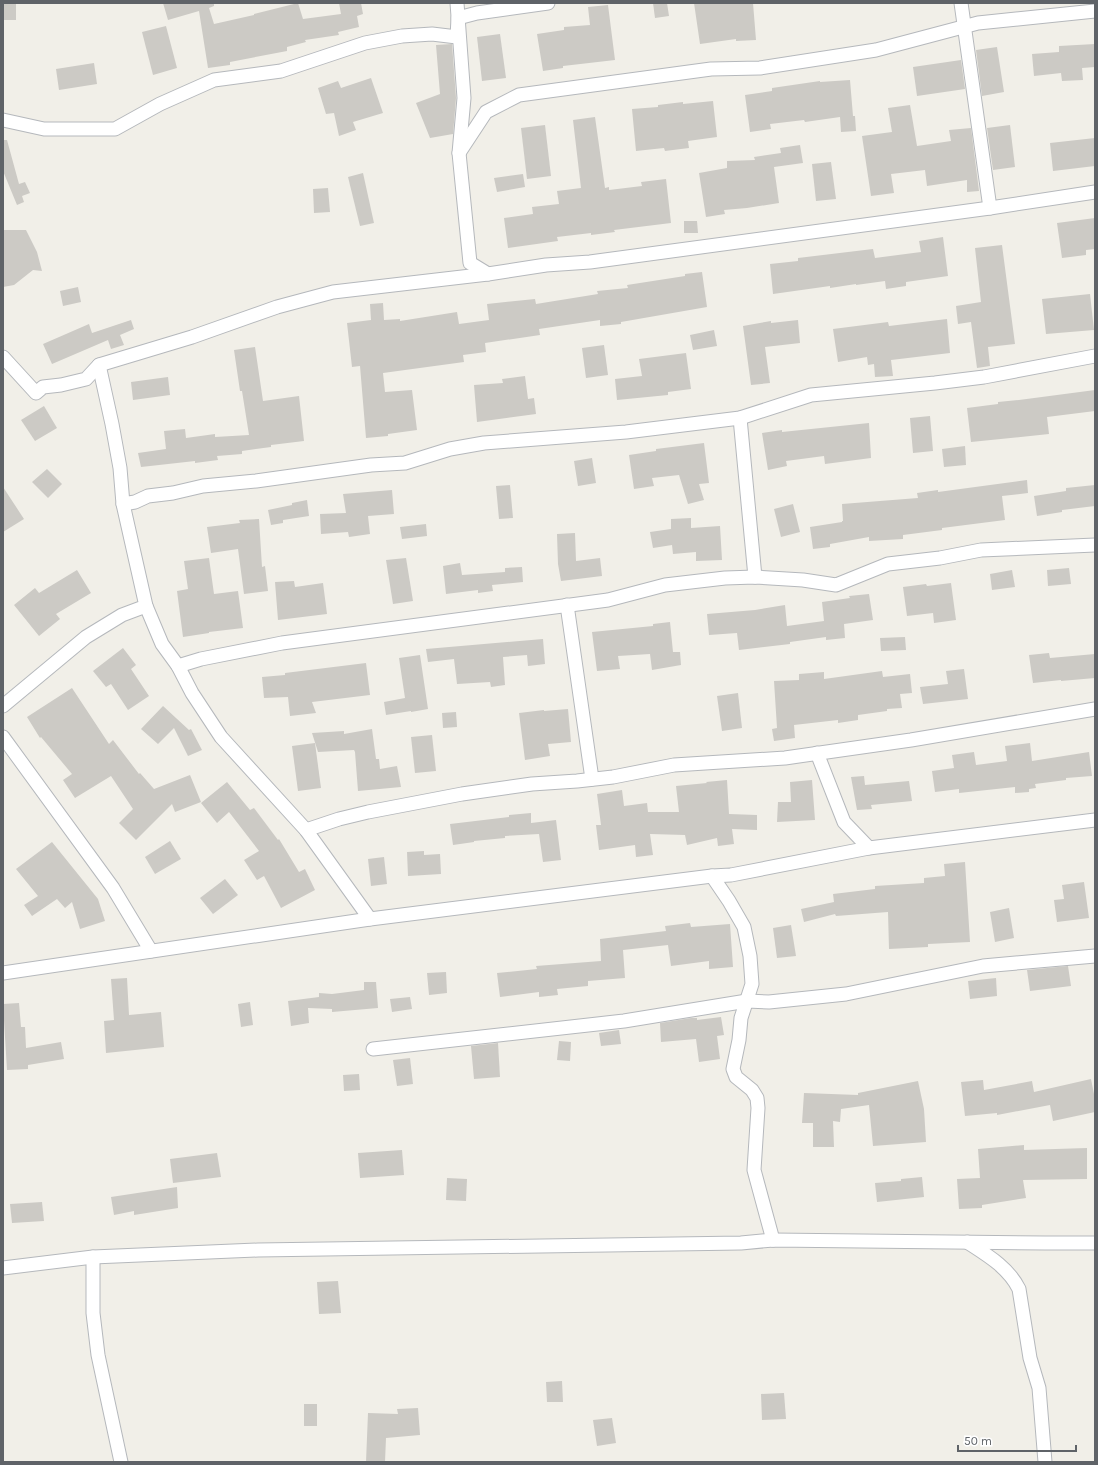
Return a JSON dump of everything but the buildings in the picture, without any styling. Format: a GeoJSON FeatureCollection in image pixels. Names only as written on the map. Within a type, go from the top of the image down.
{"type":"FeatureCollection","features":[{"type":"Feature","properties":{"kind":"street"},"geometry":{"type":"LineString","coordinates":[[457,3],[464,98],[459,153],[470,263],[488,274]]}},
{"type":"Feature","properties":{"kind":"street"},"geometry":{"type":"LineString","coordinates":[[458,18],[477,13],[548,3]]}},
{"type":"Feature","properties":{"kind":"street"},"geometry":{"type":"LineString","coordinates":[[961,3],[963,27],[990,208]]}},
{"type":"Feature","properties":{"kind":"street"},"geometry":{"type":"LineString","coordinates":[[459,153],[486,112],[519,95],[711,69],[760,68],[876,50],[978,23],[1095,11]]}},
{"type":"Feature","properties":{"kind":"street"},"geometry":{"type":"LineString","coordinates":[[3,120],[44,130],[115,129],[160,104],[193,91],[214,80],[282,71],[365,42],[402,36],[432,34],[457,37],[458,18]]}},
{"type":"Feature","properties":{"kind":"street"},"geometry":{"type":"LineString","coordinates":[[3,357],[36,393],[43,387],[61,385],[86,379],[99,365],[192,337],[277,307],[333,292],[488,274],[546,265],[590,262],[990,208],[1095,192]]}},
{"type":"Feature","properties":{"kind":"street"},"geometry":{"type":"LineString","coordinates":[[124,504],[135,502],[148,496],[173,493],[203,486],[256,481],[371,465],[405,463],[450,449],[484,443],[626,432],[740,418],[810,395],[891,386],[935,383],[984,376],[1095,356]]}},
{"type":"Feature","properties":{"kind":"street"},"geometry":{"type":"LineString","coordinates":[[99,365],[120,468],[124,504],[146,606],[162,644],[178,666],[192,693],[222,737],[306,830],[370,919]]}},
{"type":"Feature","properties":{"kind":"street"},"geometry":{"type":"LineString","coordinates":[[740,418],[755,577]]}},
{"type":"Feature","properties":{"kind":"street"},"geometry":{"type":"LineString","coordinates":[[178,666],[201,659],[282,643],[608,600],[665,585],[725,578],[755,577],[803,580],[836,585],[888,564],[940,558],[981,550],[1095,545]]}},
{"type":"Feature","properties":{"kind":"street"},"geometry":{"type":"LineString","coordinates":[[567,605],[592,780]]}},
{"type":"Feature","properties":{"kind":"street"},"geometry":{"type":"LineString","coordinates":[[3,706],[86,637],[122,615],[146,606]]}},
{"type":"Feature","properties":{"kind":"street"},"geometry":{"type":"LineString","coordinates":[[306,830],[339,819],[368,812],[462,794],[532,784],[592,780],[674,765],[785,758],[911,740],[1095,709]]}},
{"type":"Feature","properties":{"kind":"street"},"geometry":{"type":"LineString","coordinates":[[3,737],[113,888],[151,951]]}},
{"type":"Feature","properties":{"kind":"street"},"geometry":{"type":"LineString","coordinates":[[817,753],[844,822],[869,848]]}},
{"type":"Feature","properties":{"kind":"street"},"geometry":{"type":"LineString","coordinates":[[3,973],[370,919],[712,876],[731,875],[869,848],[1095,820]]}},
{"type":"Feature","properties":{"kind":"street"},"geometry":{"type":"LineString","coordinates":[[712,876],[744,927],[750,956],[752,984],[742,1018],[733,1069],[736,1077],[752,1090],[757,1098],[758,1108],[754,1170],[773,1240]]}},
{"type":"Feature","properties":{"kind":"street"},"geometry":{"type":"LineString","coordinates":[[373,1049],[624,1021],[747,1001],[769,1002],[846,994],[983,966],[1095,956]]}},
{"type":"Feature","properties":{"kind":"street"},"geometry":{"type":"LineString","coordinates":[[3,1268],[93,1258],[258,1250],[733,1243],[773,1240],[1095,1243]]}},
{"type":"Feature","properties":{"kind":"street"},"geometry":{"type":"LineString","coordinates":[[967,1242],[995,1260],[1007,1271],[1014,1280],[1018,1289],[1030,1358],[1039,1388],[1045,1462]]}},
{"type":"Feature","properties":{"kind":"street"},"geometry":{"type":"LineString","coordinates":[[93,1258],[93,1313],[98,1355],[122,1462]]}}]}
